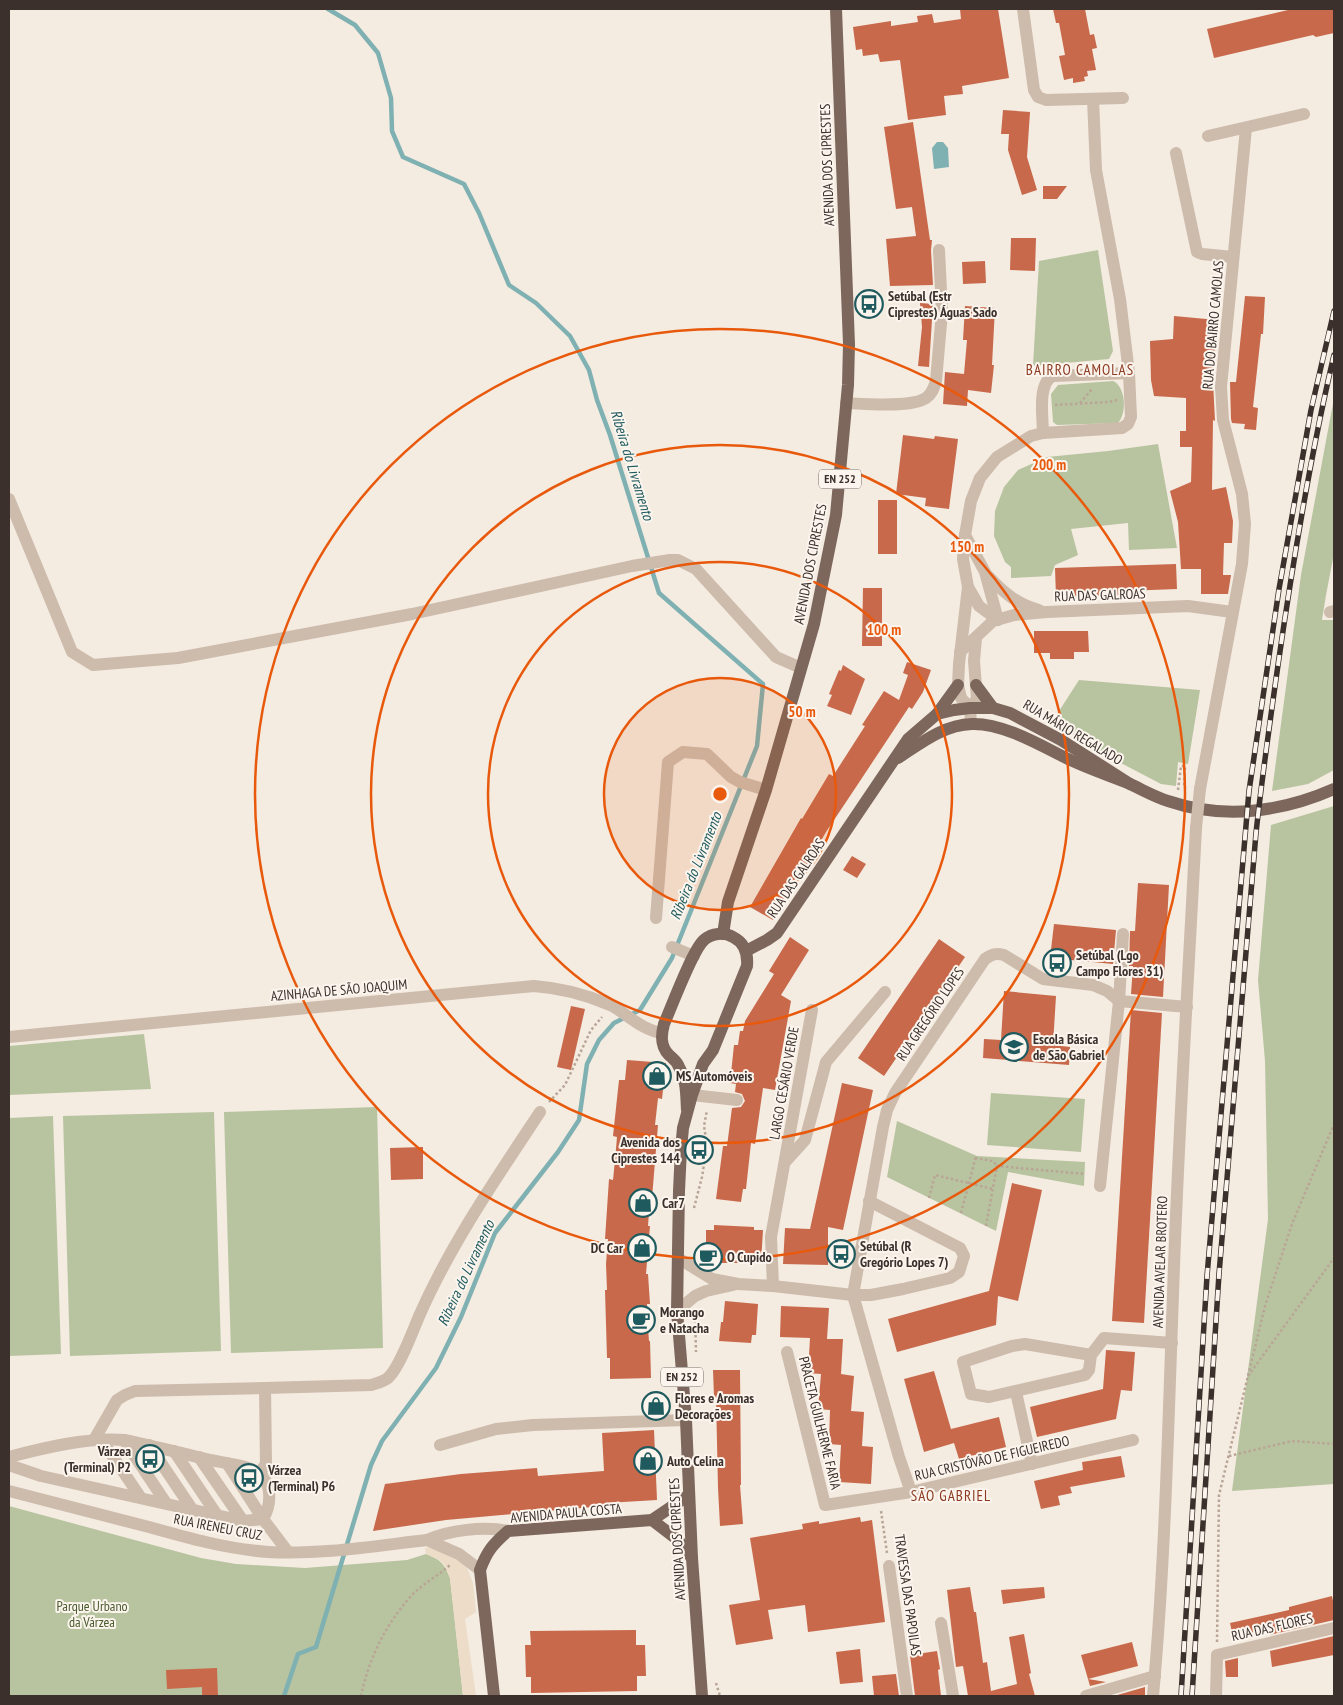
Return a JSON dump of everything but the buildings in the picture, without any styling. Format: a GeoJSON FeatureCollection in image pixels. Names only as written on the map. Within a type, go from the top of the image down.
{"type":"FeatureCollection","features":[{"type":"Feature","properties":{"kind":"main road","name":"AVENIDA DOS CIPRESTES"},"geometry":{"type":"LineString","coordinates":[[723,934],[728,902],[760,788],[814,624],[836,515],[846,403],[849,335],[836,9]]}},
{"type":"Feature","properties":{"kind":"main road","name":"RUA DAS GALROAS"},"geometry":{"type":"LineString","coordinates":[[746,951],[773,936],[781,928],[908,740],[937,714],[958,685]]}},
{"type":"Feature","properties":{"kind":"main road"},"geometry":{"type":"LineString","coordinates":[[976,685],[993,708]]}},
{"type":"Feature","properties":{"kind":"main road"},"geometry":{"type":"LineString","coordinates":[[937,714],[970,708]]}},
{"type":"Feature","properties":{"kind":"main road","name":"RUA MÁRIO REGALADO"},"geometry":{"type":"LineString","coordinates":[[970,708],[993,708],[1010,713],[1054,736],[1130,784]]}},
{"type":"Feature","properties":{"kind":"main road","name":"RUA DAS GALROAS"},"geometry":{"type":"LineString","coordinates":[[894,761],[933,734],[950,728],[972,724]]}},
{"type":"Feature","properties":{"kind":"main road","name":"RUA MÁRIO REGALADO"},"geometry":{"type":"LineString","coordinates":[[972,724],[996,728],[1020,736],[1081,766],[1166,800],[1183,806],[1205,810],[1230,812],[1277,807],[1310,798],[1334,788]]}},
{"type":"Feature","properties":{"kind":"main road"},"geometry":{"type":"LineString","coordinates":[[662,1033],[683,951],[698,946],[703,940],[716,934],[723,934],[737,939],[746,951]]}},
{"type":"Feature","properties":{"kind":"main road","name":"AVENIDA DOS CIPRESTES"},"geometry":{"type":"LineString","coordinates":[[702,1696],[692,1558],[686,1420],[676,1311],[681,1148],[687,1110],[703,1064],[713,1050],[747,966],[746,951]]}},
{"type":"Feature","properties":{"kind":"main road","name":"AVENIDA DOS CIPRESTES"},"geometry":{"type":"LineString","coordinates":[[662,1033],[664,1048],[679,1066],[686,1087],[687,1110]]}},
{"type":"Feature","properties":{"kind":"main road"},"geometry":{"type":"LineString","coordinates":[[675,1060],[690,1064],[704,1060],[709,1056]]}},
{"type":"Feature","properties":{"kind":"main road"},"geometry":{"type":"LineString","coordinates":[[690,1495],[652,1520],[678,1540],[692,1558]]}},
{"type":"Feature","properties":{"kind":"main road","name":"AVENIDA PAULA COSTA"},"geometry":{"type":"LineString","coordinates":[[494,1696],[480,1570],[485,1554],[492,1544],[508,1531],[652,1520]]}},
{"type":"Feature","properties":{"kind":"street"},"geometry":{"type":"LineString","coordinates":[[1024,9],[1034,90],[1038,97],[1046,100],[1123,98]]}},
{"type":"Feature","properties":{"kind":"street"},"geometry":{"type":"LineString","coordinates":[[972,724],[970,708],[961,698],[958,685],[968,587],[963,559],[965,535],[973,493],[984,473],[1002,453],[1031,436],[1043,433],[1105,430],[1124,427],[1131,417],[1129,373],[1120,299],[1096,170],[1093,99]]}},
{"type":"Feature","properties":{"kind":"street"},"geometry":{"type":"LineString","coordinates":[[1208,136],[1304,114]]}},
{"type":"Feature","properties":{"kind":"street","name":"RUA DO BAIRRO CAMOLAS"},"geometry":{"type":"LineString","coordinates":[[1196,828],[1200,789],[1242,564],[1245,524],[1242,494],[1224,420],[1221,387],[1246,128]]}},
{"type":"Feature","properties":{"kind":"street"},"geometry":{"type":"LineString","coordinates":[[1176,153],[1197,252],[1233,257]]}},
{"type":"Feature","properties":{"kind":"street"},"geometry":{"type":"LineString","coordinates":[[846,403],[904,404],[928,397],[933,390],[936,381],[942,312],[939,250]]}},
{"type":"Feature","properties":{"kind":"street"},"geometry":{"type":"LineString","coordinates":[[1043,433],[1043,389],[1048,379],[1053,376],[1129,373]]}},
{"type":"Feature","properties":{"kind":"street"},"geometry":{"type":"LineString","coordinates":[[9,499],[72,652],[93,665],[178,658],[412,614],[632,566],[678,560],[696,570],[776,657],[801,668]]}},
{"type":"Feature","properties":{"kind":"street"},"geometry":{"type":"LineString","coordinates":[[965,535],[985,572],[999,588],[1027,607],[1047,612]]}},
{"type":"Feature","properties":{"kind":"street"},"geometry":{"type":"LineString","coordinates":[[985,572],[998,620]]}},
{"type":"Feature","properties":{"kind":"street"},"geometry":{"type":"LineString","coordinates":[[968,587],[979,606],[998,620]]}},
{"type":"Feature","properties":{"kind":"street","name":"RUA DAS GALROAS"},"geometry":{"type":"LineString","coordinates":[[960,652],[989,624],[1014,615],[1188,606],[1232,612]]}},
{"type":"Feature","properties":{"kind":"street"},"geometry":{"type":"LineString","coordinates":[[970,708],[976,700],[974,661],[976,638]]}},
{"type":"Feature","properties":{"kind":"street"},"geometry":{"type":"LineString","coordinates":[[656,918],[668,762],[683,752],[707,754],[722,769],[740,782],[760,788]]}},
{"type":"Feature","properties":{"kind":"street","name":"AVENIDA AVELAR BROTERO"},"geometry":{"type":"LineString","coordinates":[[1153,1696],[1160,1595],[1196,828]]}},
{"type":"Feature","properties":{"kind":"street"},"geometry":{"type":"LineString","coordinates":[[1100,1186],[1123,934]]}},
{"type":"Feature","properties":{"kind":"street","name":"RUA GREGÓRIO LOPES"},"geometry":{"type":"LineString","coordinates":[[853,1295],[887,1110],[895,1093],[985,959],[992,954],[998,953],[1043,979],[1093,985],[1107,991],[1118,1000],[1187,1007]]}},
{"type":"Feature","properties":{"kind":"street","name":"AZINHAGA DE SÃO JOAQUIM"},"geometry":{"type":"LineString","coordinates":[[9,1037],[534,986],[574,992],[611,1006],[646,1029],[662,1033]]}},
{"type":"Feature","properties":{"kind":"street","name":"LARGO CESÁRIO VERDE"},"geometry":{"type":"LineString","coordinates":[[785,1162],[804,1140],[826,1062],[885,992]]}},
{"type":"Feature","properties":{"kind":"street","name":"LARGO CESÁRIO VERDE"},"geometry":{"type":"LineString","coordinates":[[773,1286],[771,1237],[812,1010]]}},
{"type":"Feature","properties":{"kind":"street"},"geometry":{"type":"LineString","coordinates":[[692,1095],[737,1100]]}},
{"type":"Feature","properties":{"kind":"street"},"geometry":{"type":"LineString","coordinates":[[98,1440],[117,1400],[135,1391],[371,1385],[382,1382],[389,1377],[396,1368],[422,1308],[460,1236],[484,1196],[540,1112]]}},
{"type":"Feature","properties":{"kind":"street"},"geometry":{"type":"LineString","coordinates":[[678,1258],[712,1279],[738,1284],[853,1295],[887,1292],[950,1278],[959,1272],[964,1256],[960,1248],[869,1201]]}},
{"type":"Feature","properties":{"kind":"street"},"geometry":{"type":"LineString","coordinates":[[676,1311],[695,1296],[706,1291],[738,1284]]}},
{"type":"Feature","properties":{"kind":"street","name":"RUA CRISTÓVÃO DE FIGUEIREDO"},"geometry":{"type":"LineString","coordinates":[[853,1295],[911,1492],[1133,1440]]}},
{"type":"Feature","properties":{"kind":"street"},"geometry":{"type":"LineString","coordinates":[[1091,1355],[1024,1344],[963,1362],[972,1394],[989,1397],[1085,1375],[1089,1370],[1091,1355],[1104,1338],[1172,1343]]}},
{"type":"Feature","properties":{"kind":"street","name":"PRACETA GUILHERME FARIA"},"geometry":{"type":"LineString","coordinates":[[787,1352],[825,1504],[911,1492]]}},
{"type":"Feature","properties":{"kind":"street"},"geometry":{"type":"LineString","coordinates":[[259,1474],[266,1464],[265,1388]]}},
{"type":"Feature","properties":{"kind":"street"},"geometry":{"type":"LineString","coordinates":[[1016,1392],[1032,1464]]}},
{"type":"Feature","properties":{"kind":"street"},"geometry":{"type":"LineString","coordinates":[[440,1445],[496,1430],[533,1425],[686,1420]]}},
{"type":"Feature","properties":{"kind":"street"},"geometry":{"type":"LineString","coordinates":[[98,1440],[141,1498]]}},
{"type":"Feature","properties":{"kind":"street"},"geometry":{"type":"LineString","coordinates":[[9,1457],[27,1452],[98,1440],[124,1440],[227,1463],[259,1474],[267,1484],[270,1501],[268,1512],[264,1519]]}},
{"type":"Feature","properties":{"kind":"street"},"geometry":{"type":"LineString","coordinates":[[124,1440],[166,1503]]}},
{"type":"Feature","properties":{"kind":"street"},"geometry":{"type":"LineString","coordinates":[[149,1445],[192,1509]]}},
{"type":"Feature","properties":{"kind":"street"},"geometry":{"type":"LineString","coordinates":[[174,1451],[217,1515]]}},
{"type":"Feature","properties":{"kind":"street"},"geometry":{"type":"LineString","coordinates":[[200,1457],[243,1520]]}},
{"type":"Feature","properties":{"kind":"street"},"geometry":{"type":"LineString","coordinates":[[227,1463],[288,1552]]}},
{"type":"Feature","properties":{"kind":"street"},"geometry":{"type":"LineString","coordinates":[[9,1465],[42,1476],[217,1515],[243,1520],[264,1519]]}},
{"type":"Feature","properties":{"kind":"street","name":"RUA IRENEU CRUZ"},"geometry":{"type":"LineString","coordinates":[[9,1491],[217,1544],[246,1549],[288,1552],[330,1551],[426,1540],[440,1534],[495,1528],[508,1531]]}},
{"type":"Feature","properties":{"kind":"street","name":"RUA IRENEU CRUZ"},"geometry":{"type":"LineString","coordinates":[[426,1540],[459,1554],[480,1570]]}},
{"type":"Feature","properties":{"kind":"street","name":"TRAVESSA DAS PAPOILAS"},"geometry":{"type":"LineString","coordinates":[[889,1566],[907,1696]]}},
{"type":"Feature","properties":{"kind":"street"},"geometry":{"type":"LineString","coordinates":[[941,1623],[953,1696]]}},
{"type":"Feature","properties":{"kind":"street","name":"RUA DAS FLORES"},"geometry":{"type":"LineString","coordinates":[[1217,1655],[1334,1628]]}},
{"type":"Feature","properties":{"kind":"street"},"geometry":{"type":"LineString","coordinates":[[1216,1696],[1217,1655]]}},
{"type":"Feature","properties":{"kind":"street"},"geometry":{"type":"LineString","coordinates":[[1086,1696],[1155,1676]]}},
{"type":"Feature","properties":{"kind":"path"},"geometry":{"type":"LineString","coordinates":[[1080,404],[1093,390],[1096,382]]}},
{"type":"Feature","properties":{"kind":"path"},"geometry":{"type":"LineString","coordinates":[[1051,406],[1109,402]]}},
{"type":"Feature","properties":{"kind":"path"},"geometry":{"type":"LineString","coordinates":[[1178,790],[1180,766],[1185,766],[1184,788],[1200,789]]}},
{"type":"Feature","properties":{"kind":"path"},"geometry":{"type":"LineString","coordinates":[[540,1112],[565,1085],[591,1030],[611,1006]]}},
{"type":"Feature","properties":{"kind":"path"},"geometry":{"type":"LineString","coordinates":[[692,1214],[707,1145],[704,1126],[709,1098]]}},
{"type":"Feature","properties":{"kind":"path"},"geometry":{"type":"LineString","coordinates":[[1217,1655],[1219,1496],[1265,1306],[1292,1224],[1334,1124]]}},
{"type":"Feature","properties":{"kind":"path"},"geometry":{"type":"LineString","coordinates":[[961,1213],[976,1157],[993,1161],[997,1166],[1084,1174]]}},
{"type":"Feature","properties":{"kind":"path"},"geometry":{"type":"LineString","coordinates":[[986,1226],[997,1166]]}},
{"type":"Feature","properties":{"kind":"path"},"geometry":{"type":"LineString","coordinates":[[929,1198],[935,1175],[993,1189]]}},
{"type":"Feature","properties":{"kind":"path"},"geometry":{"type":"LineString","coordinates":[[1248,1377],[1334,1258]]}},
{"type":"Feature","properties":{"kind":"path"},"geometry":{"type":"LineString","coordinates":[[695,1296],[696,1354]]}},
{"type":"Feature","properties":{"kind":"path"},"geometry":{"type":"LineString","coordinates":[[1228,1456],[1292,1441],[1334,1444]]}},
{"type":"Feature","properties":{"kind":"path","name":"TRAVESSA DAS PAPOILAS"},"geometry":{"type":"LineString","coordinates":[[879,1497],[889,1566]]}},
{"type":"Feature","properties":{"kind":"path"},"geometry":{"type":"LineString","coordinates":[[360,1696],[364,1680],[385,1629],[414,1594],[450,1565]]}},
{"type":"Feature","properties":{"kind":"path"},"geometry":{"type":"LineString","coordinates":[[715,1680],[720,1696]]}},
{"type":"Feature","properties":{"kind":"green space"},"geometry":{"type":"Polygon","coordinates":[[[1098,250],[1113,351],[1109,359],[1033,366],[1039,261],[1098,250]]]}},
{"type":"Feature","properties":{"kind":"green space"},"geometry":{"type":"Polygon","coordinates":[[[1113,381],[1121,389],[1124,401],[1123,413],[1118,423],[1057,425],[1053,422],[1051,394],[1058,385],[1113,381]]]}},
{"type":"Feature","properties":{"kind":"green space"},"geometry":{"type":"Polygon","coordinates":[[[1334,398],[1334,553],[1322,620],[1334,620],[1334,770],[1308,784],[1272,791],[1301,575],[1334,398]]]}},
{"type":"Feature","properties":{"kind":"green space"},"geometry":{"type":"Polygon","coordinates":[[[1158,444],[1177,548],[1129,550],[1128,523],[1071,529],[1078,555],[1055,565],[1051,576],[1011,578],[1011,567],[1005,562],[994,536],[995,511],[1004,487],[1018,470],[1047,457],[1158,444]]]}},
{"type":"Feature","properties":{"kind":"green space"},"geometry":{"type":"Polygon","coordinates":[[[1079,680],[1200,690],[1188,764],[1178,762],[1176,786],[1161,784],[1119,762],[1052,722],[1079,680]]]}},
{"type":"Feature","properties":{"kind":"green space"},"geometry":{"type":"Polygon","coordinates":[[[1334,806],[1334,1484],[1232,1491],[1268,1219],[1265,1061],[1258,980],[1271,825],[1334,806]]]}},
{"type":"Feature","properties":{"kind":"green space"},"geometry":{"type":"Polygon","coordinates":[[[144,1034],[151,1089],[9,1095],[9,1046],[144,1034]]]}},
{"type":"Feature","properties":{"kind":"green space"},"geometry":{"type":"Polygon","coordinates":[[[991,1093],[1085,1099],[1081,1152],[987,1145],[991,1093]]]}},
{"type":"Feature","properties":{"kind":"green space"},"geometry":{"type":"Polygon","coordinates":[[[377,1107],[383,1348],[231,1353],[224,1112],[377,1107]]]}},
{"type":"Feature","properties":{"kind":"green space"},"geometry":{"type":"Polygon","coordinates":[[[214,1112],[221,1351],[70,1356],[63,1116],[214,1112]]]}},
{"type":"Feature","properties":{"kind":"green space"},"geometry":{"type":"Polygon","coordinates":[[[53,1116],[61,1354],[9,1356],[9,1118],[53,1116]]]}},
{"type":"Feature","properties":{"kind":"green space"},"geometry":{"type":"Polygon","coordinates":[[[897,1121],[977,1156],[1085,1162],[1084,1186],[1008,1172],[996,1231],[887,1177],[897,1121]]]}},
{"type":"Feature","properties":{"kind":"green space","name":"Parque Urbano da Várzea"},"geometry":{"type":"Polygon","coordinates":[[[9,1506],[201,1558],[236,1564],[305,1568],[407,1560],[426,1554],[441,1563],[450,1578],[463,1696],[9,1696],[9,1506]]]}},
{"type":"Feature","properties":{"kind":"shaded area"},"geometry":{"type":"Polygon","coordinates":[[[437,1547],[457,1557],[467,1568],[473,1583],[476,1612],[465,1619],[476,1696],[463,1696],[450,1578],[444,1564],[426,1554],[425,1548],[437,1547]]]}},
{"type":"Feature","properties":{"kind":"water"},"geometry":{"type":"Polygon","coordinates":[[[937,142],[943,142],[948,148],[949,167],[934,169],[932,148],[937,142]]]}},
{"type":"Feature","properties":{"kind":"waterway","name":"Ribeira do Livramento"},"geometry":{"type":"LineString","coordinates":[[284,1696],[298,1654],[316,1647],[371,1465],[382,1441],[436,1368],[461,1317],[495,1233],[558,1152],[579,1120],[587,1064],[599,1040],[614,1023],[640,1010],[672,958],[757,746],[763,684],[659,593],[589,370],[570,336],[536,303],[509,285],[479,213],[464,184],[403,157],[392,131],[391,98],[378,53],[355,25],[328,9]]}},
{"type":"Feature","properties":{"kind":"railway"},"geometry":{"type":"LineString","coordinates":[[1181,1696],[1207,1276],[1249,791],[1279,589],[1311,410],[1334,311]]}},
{"type":"Feature","properties":{"kind":"railway"},"geometry":{"type":"LineString","coordinates":[[1192,1696],[1219,1274],[1256,833],[1263,770],[1296,548],[1317,432],[1334,355]]}},
{"type":"Feature","properties":{"kind":"place","name":"Setúbal (Estr Ciprestes) Águas Sado"},"geometry":{"type":"Point","coordinates":[869,304]}},
{"type":"Feature","properties":{"kind":"place","name":"Setúbal (Lgo Campo Flores 31)"},"geometry":{"type":"Point","coordinates":[1057,963]}},
{"type":"Feature","properties":{"kind":"place","name":"Escola Básica de São Gabriel"},"geometry":{"type":"Point","coordinates":[1014,1047]}},
{"type":"Feature","properties":{"kind":"place","name":"MS Automóveis"},"geometry":{"type":"Point","coordinates":[657,1076]}},
{"type":"Feature","properties":{"kind":"place","name":"Avenida dos Ciprestes 144"},"geometry":{"type":"Point","coordinates":[699,1150]}},
{"type":"Feature","properties":{"kind":"place","name":"Car7"},"geometry":{"type":"Point","coordinates":[643,1203]}},
{"type":"Feature","properties":{"kind":"place","name":"DC Car"},"geometry":{"type":"Point","coordinates":[642,1248]}},
{"type":"Feature","properties":{"kind":"place","name":"Setúbal (R Gregório Lopes 7)"},"geometry":{"type":"Point","coordinates":[841,1254]}},
{"type":"Feature","properties":{"kind":"place","name":"O Cupido"},"geometry":{"type":"Point","coordinates":[708,1257]}},
{"type":"Feature","properties":{"kind":"place","name":"Morango e Natacha"},"geometry":{"type":"Point","coordinates":[641,1320]}},
{"type":"Feature","properties":{"kind":"place","name":"Flores e Aromas Decorações"},"geometry":{"type":"Point","coordinates":[656,1406]}},
{"type":"Feature","properties":{"kind":"place","name":"Várzea (Terminal) P2"},"geometry":{"type":"Point","coordinates":[150,1459]}},
{"type":"Feature","properties":{"kind":"place","name":"Auto Celina"},"geometry":{"type":"Point","coordinates":[648,1461]}},
{"type":"Feature","properties":{"kind":"place","name":"Várzea (Terminal) P6"},"geometry":{"type":"Point","coordinates":[249,1478]}},
{"type":"Feature","properties":{"kind":"district","name":"BAIRRO CAMOLAS"},"geometry":{"type":"Point","coordinates":[1080,370]}},
{"type":"Feature","properties":{"kind":"district","name":"SÃO GABRIEL"},"geometry":{"type":"Point","coordinates":[951,1496]}}]}
